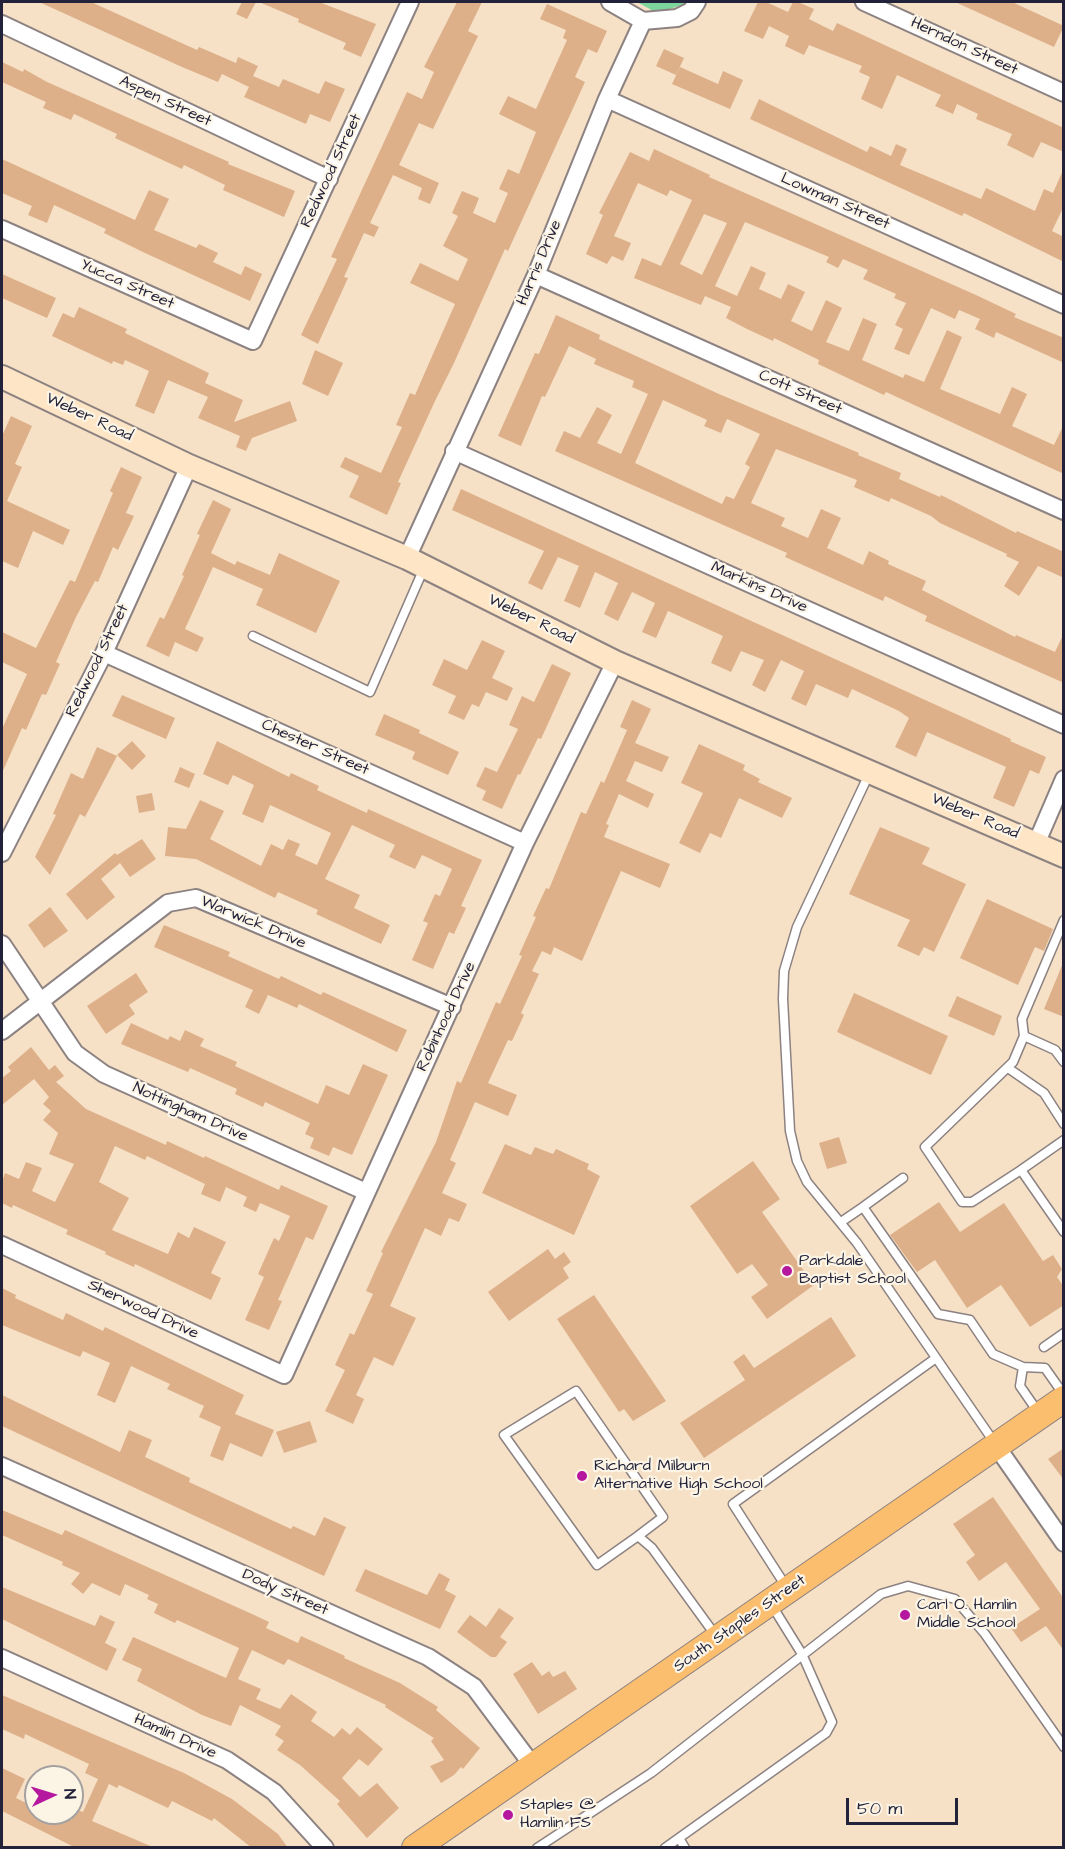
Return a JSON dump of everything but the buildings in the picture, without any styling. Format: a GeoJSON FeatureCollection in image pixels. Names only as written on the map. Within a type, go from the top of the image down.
{"type":"FeatureCollection","features":[{"type":"Feature","properties":{"kind":"main road","name":"Weber Road"},"geometry":{"type":"LineString","coordinates":[[2,377],[189,466],[416,563],[615,662],[1064,856]]}},
{"type":"Feature","properties":{"kind":"main road","name":"South Staples Street"},"geometry":{"type":"LineString","coordinates":[[415,1848],[998,1447],[1064,1397]]}},
{"type":"Feature","properties":{"kind":"street","name":"Redwood Street"},"geometry":{"type":"LineString","coordinates":[[253,341],[410,2]]}},
{"type":"Feature","properties":{"kind":"street"},"geometry":{"type":"LineString","coordinates":[[610,2],[643,21],[677,18],[692,11],[697,2]]}},
{"type":"Feature","properties":{"kind":"street","name":"Herndon Street"},"geometry":{"type":"LineString","coordinates":[[864,2],[1064,93]]}},
{"type":"Feature","properties":{"kind":"street","name":"Harris Drive"},"geometry":{"type":"LineString","coordinates":[[416,563],[454,451],[537,275],[607,99],[643,21]]}},
{"type":"Feature","properties":{"kind":"street","name":"Aspen Street"},"geometry":{"type":"LineString","coordinates":[[2,24],[329,179]]}},
{"type":"Feature","properties":{"kind":"street","name":"Lowman Street"},"geometry":{"type":"LineString","coordinates":[[607,99],[1064,305]]}},
{"type":"Feature","properties":{"kind":"street","name":"Yucca Street"},"geometry":{"type":"LineString","coordinates":[[2,229],[253,341]]}},
{"type":"Feature","properties":{"kind":"street","name":"Cott Street"},"geometry":{"type":"LineString","coordinates":[[537,275],[1064,511]]}},
{"type":"Feature","properties":{"kind":"street","name":"Markins Drive"},"geometry":{"type":"LineString","coordinates":[[454,451],[1064,725]]}},
{"type":"Feature","properties":{"kind":"street","name":"Redwood Street"},"geometry":{"type":"LineString","coordinates":[[2,853],[104,653],[189,466]]}},
{"type":"Feature","properties":{"kind":"street","name":"Chester Street"},"geometry":{"type":"LineString","coordinates":[[104,653],[525,843]]}},
{"type":"Feature","properties":{"kind":"street","name":"Robinhood Drive"},"geometry":{"type":"LineString","coordinates":[[284,1375],[525,843],[615,662]]}},
{"type":"Feature","properties":{"kind":"street"},"geometry":{"type":"LineString","coordinates":[[1036,844],[1064,779]]}},
{"type":"Feature","properties":{"kind":"street","name":"Warwick Drive"},"geometry":{"type":"LineString","coordinates":[[40,1000],[168,903],[196,898],[452,1007]]}},
{"type":"Feature","properties":{"kind":"street"},"geometry":{"type":"LineString","coordinates":[[2,944],[40,1000],[2,1031]]}},
{"type":"Feature","properties":{"kind":"street","name":"Nottingham Drive"},"geometry":{"type":"LineString","coordinates":[[40,1000],[75,1053],[104,1074],[366,1192]]}},
{"type":"Feature","properties":{"kind":"street","name":"Sherwood Drive"},"geometry":{"type":"LineString","coordinates":[[2,1245],[284,1375]]}},
{"type":"Feature","properties":{"kind":"street"},"geometry":{"type":"LineString","coordinates":[[998,1447],[1064,1544]]}},
{"type":"Feature","properties":{"kind":"street","name":"Dody Street"},"geometry":{"type":"LineString","coordinates":[[2,1466],[428,1657],[474,1687],[533,1766]]}},
{"type":"Feature","properties":{"kind":"street","name":"Hamlin Drive"},"geometry":{"type":"LineString","coordinates":[[2,1658],[227,1760],[274,1792],[325,1848]]}},
{"type":"Feature","properties":{"kind":"lane"},"geometry":{"type":"LineString","coordinates":[[254,636],[370,692],[416,563]]}},
{"type":"Feature","properties":{"kind":"lane"},"geometry":{"type":"LineString","coordinates":[[870,772],[797,927],[784,970],[790,1131],[797,1161],[807,1182],[841,1222],[998,1447]]}},
{"type":"Feature","properties":{"kind":"lane"},"geometry":{"type":"LineString","coordinates":[[1064,920],[1022,1019],[1024,1036],[1013,1062],[925,1147],[962,1202],[972,1202],[1064,1140]]}},
{"type":"Feature","properties":{"kind":"lane"},"geometry":{"type":"LineString","coordinates":[[1024,1036],[1055,1050],[1064,1062]]}},
{"type":"Feature","properties":{"kind":"lane"},"geometry":{"type":"LineString","coordinates":[[1008,1068],[1044,1093],[1064,1124]]}},
{"type":"Feature","properties":{"kind":"lane"},"geometry":{"type":"LineString","coordinates":[[1021,1170],[1064,1232]]}},
{"type":"Feature","properties":{"kind":"lane"},"geometry":{"type":"LineString","coordinates":[[841,1222],[903,1178]]}},
{"type":"Feature","properties":{"kind":"lane"},"geometry":{"type":"LineString","coordinates":[[863,1207],[938,1314],[970,1320],[993,1354],[1023,1367],[1045,1368],[1064,1397]]}},
{"type":"Feature","properties":{"kind":"lane"},"geometry":{"type":"LineString","coordinates":[[1044,1347],[1064,1333]]}},
{"type":"Feature","properties":{"kind":"lane"},"geometry":{"type":"LineString","coordinates":[[664,1848],[826,1733],[832,1722],[780,1597],[733,1504],[936,1358]]}},
{"type":"Feature","properties":{"kind":"lane"},"geometry":{"type":"LineString","coordinates":[[1023,1367],[1020,1386],[1040,1416]]}},
{"type":"Feature","properties":{"kind":"lane"},"geometry":{"type":"LineString","coordinates":[[576,1391],[663,1517],[638,1536],[597,1565],[504,1434],[576,1391]]}},
{"type":"Feature","properties":{"kind":"lane"},"geometry":{"type":"LineString","coordinates":[[638,1536],[652,1548],[718,1639]]}},
{"type":"Feature","properties":{"kind":"lane"},"geometry":{"type":"LineString","coordinates":[[537,1848],[651,1773],[881,1594],[908,1586],[955,1599],[985,1634],[1064,1747]]}},
{"type":"Feature","properties":{"kind":"lane"},"geometry":{"type":"LineString","coordinates":[[679,1838],[685,1848]]}},
{"type":"Feature","properties":{"kind":"green space"},"geometry":{"type":"Polygon","coordinates":[[[637,2],[691,2],[657,13],[637,2]]]}},
{"type":"Feature","properties":{"kind":"place","name":"Parkdale Baptist School"},"geometry":{"type":"Point","coordinates":[787,1271]}},
{"type":"Feature","properties":{"kind":"place","name":"Richard Milburn Alternative High School"},"geometry":{"type":"Point","coordinates":[582,1476]}},
{"type":"Feature","properties":{"kind":"place","name":"Carl O. Hamlin Middle School"},"geometry":{"type":"Point","coordinates":[905,1615]}},
{"type":"Feature","properties":{"kind":"place","name":"Staples @ Hamlin FS"},"geometry":{"type":"Point","coordinates":[508,1815]}}]}
